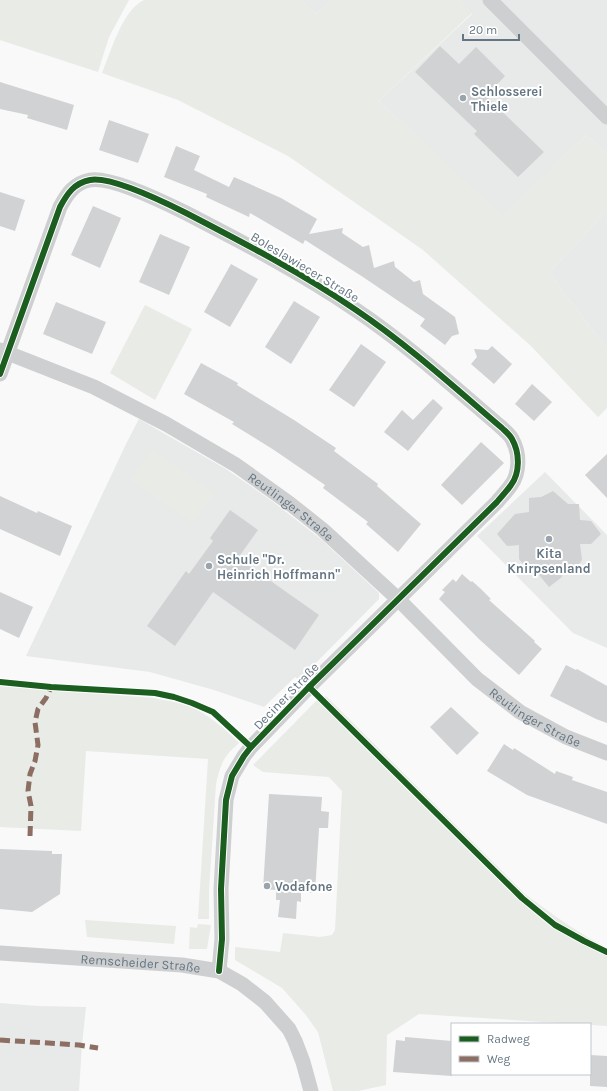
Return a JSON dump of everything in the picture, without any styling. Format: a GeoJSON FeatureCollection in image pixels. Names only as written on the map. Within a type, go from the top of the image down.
{"type":"FeatureCollection","features":[{"type":"Feature","properties":{"kind":"street"},"geometry":{"type":"LineString","coordinates":[[490,0],[607,117]]}},
{"type":"Feature","properties":{"kind":"street","name":"Boleslawiecer Straße"},"geometry":{"type":"LineString","coordinates":[[0,374],[4,351],[60,207],[67,192],[82,182],[91,180],[111,182],[162,202],[230,235],[293,270],[356,310],[417,355],[502,428],[512,439],[516,451],[518,464],[517,474],[512,485],[497,502],[398,599]]}},
{"type":"Feature","properties":{"kind":"street","name":"Reutlinger Straße"},"geometry":{"type":"LineString","coordinates":[[4,351],[94,387],[166,424],[236,464],[323,530],[398,599],[477,679],[520,712],[566,737],[607,753]]}},
{"type":"Feature","properties":{"kind":"street","name":"Deciner Straße"},"geometry":{"type":"LineString","coordinates":[[219,971],[222,939],[221,889],[226,800],[232,776],[244,756],[252,747],[398,599]]}},
{"type":"Feature","properties":{"kind":"street","name":"Remscheider Straße"},"geometry":{"type":"LineString","coordinates":[[0,953],[182,965],[219,971],[242,984],[265,1002],[289,1029],[303,1062],[311,1091]]}},
{"type":"Feature","properties":{"kind":"shaded area"},"geometry":{"type":"Polygon","coordinates":[[[0,0],[129,0],[109,37],[98,72],[0,40],[0,0]]]}},
{"type":"Feature","properties":{"kind":"shaded area"},"geometry":{"type":"Polygon","coordinates":[[[144,0],[301,0],[316,14],[331,0],[459,0],[472,13],[379,101],[502,215],[586,135],[607,153],[607,211],[549,273],[607,349],[607,408],[598,417],[531,346],[423,250],[288,156],[178,100],[102,73],[113,43],[123,22],[136,5],[144,0]]]}},
{"type":"Feature","properties":{"kind":"shaded area"},"geometry":{"type":"Polygon","coordinates":[[[301,0],[331,0],[316,14],[301,0]]]}},
{"type":"Feature","properties":{"kind":"shaded area"},"geometry":{"type":"Polygon","coordinates":[[[459,0],[607,0],[607,153],[586,135],[502,216],[379,101],[472,14],[459,0]]]}},
{"type":"Feature","properties":{"kind":"shaded area"},"geometry":{"type":"Polygon","coordinates":[[[607,211],[607,349],[549,273],[607,211]]]}},
{"type":"Feature","properties":{"kind":"shaded area"},"geometry":{"type":"Polygon","coordinates":[[[145,305],[192,329],[155,400],[110,373],[145,305]]]}},
{"type":"Feature","properties":{"kind":"shaded area","name":"Schule \"Dr. Heinrich Hoffmann\""},"geometry":{"type":"Polygon","coordinates":[[[139,419],[226,469],[272,501],[322,540],[379,593],[379,599],[299,680],[295,677],[264,707],[214,690],[150,672],[26,656],[139,419]]]}},
{"type":"Feature","properties":{"kind":"shaded area"},"geometry":{"type":"Polygon","coordinates":[[[152,449],[215,493],[193,524],[130,480],[152,449]]]}},
{"type":"Feature","properties":{"kind":"shaded area"},"geometry":{"type":"Polygon","coordinates":[[[545,472],[607,535],[607,648],[573,633],[477,536],[545,472]]]}},
{"type":"Feature","properties":{"kind":"shaded area"},"geometry":{"type":"Polygon","coordinates":[[[0,686],[154,698],[177,703],[191,707],[204,714],[239,743],[229,752],[223,761],[216,784],[209,891],[209,919],[198,919],[208,759],[86,751],[81,831],[0,827],[0,686]]]}},
{"type":"Feature","properties":{"kind":"shaded area"},"geometry":{"type":"Polygon","coordinates":[[[326,696],[525,894],[575,930],[607,948],[607,1026],[591,1025],[591,1023],[560,1023],[419,1014],[387,1035],[386,1085],[358,1091],[333,1091],[318,1032],[305,1014],[282,988],[235,960],[235,947],[280,952],[283,933],[320,937],[332,935],[335,930],[342,791],[329,777],[263,772],[253,765],[317,700],[319,702],[326,696]]]}},
{"type":"Feature","properties":{"kind":"shaded area"},"geometry":{"type":"Polygon","coordinates":[[[85,920],[176,926],[174,944],[87,937],[85,920]]]}},
{"type":"Feature","properties":{"kind":"shaded area"},"geometry":{"type":"Polygon","coordinates":[[[198,924],[211,925],[207,949],[189,949],[190,927],[197,928],[198,924]]]}},
{"type":"Feature","properties":{"kind":"shaded area"},"geometry":{"type":"Polygon","coordinates":[[[0,1003],[38,1006],[86,1007],[79,1091],[0,1091],[0,1003]]]}},
{"type":"Feature","properties":{"kind":"building"},"geometry":{"type":"Polygon","coordinates":[[[440,46],[459,64],[476,47],[505,76],[486,96],[544,152],[518,177],[474,134],[477,131],[415,72],[440,46]]]}},
{"type":"Feature","properties":{"kind":"building"},"geometry":{"type":"Polygon","coordinates":[[[0,82],[74,105],[67,130],[27,118],[28,115],[0,109],[0,82]]]}},
{"type":"Feature","properties":{"kind":"building"},"geometry":{"type":"Polygon","coordinates":[[[109,120],[149,134],[138,163],[99,150],[109,120]]]}},
{"type":"Feature","properties":{"kind":"building"},"geometry":{"type":"Polygon","coordinates":[[[176,146],[200,156],[194,170],[229,187],[234,177],[281,198],[317,219],[309,234],[343,228],[342,233],[363,247],[369,245],[374,268],[394,261],[395,267],[414,282],[420,280],[423,294],[455,317],[459,334],[452,336],[445,345],[420,326],[425,319],[305,240],[303,244],[250,213],[249,217],[206,197],[207,194],[164,177],[176,146]]]}},
{"type":"Feature","properties":{"kind":"building"},"geometry":{"type":"Polygon","coordinates":[[[0,192],[25,200],[15,231],[0,226],[0,192]]]}},
{"type":"Feature","properties":{"kind":"building"},"geometry":{"type":"Polygon","coordinates":[[[93,206],[121,218],[100,268],[71,255],[93,206]]]}},
{"type":"Feature","properties":{"kind":"building"},"geometry":{"type":"Polygon","coordinates":[[[160,234],[190,247],[169,295],[139,282],[160,234]]]}},
{"type":"Feature","properties":{"kind":"building"},"geometry":{"type":"Polygon","coordinates":[[[231,264],[258,279],[230,327],[204,312],[231,264]]]}},
{"type":"Feature","properties":{"kind":"building"},"geometry":{"type":"Polygon","coordinates":[[[294,301],[320,317],[291,364],[265,347],[294,301]]]}},
{"type":"Feature","properties":{"kind":"building"},"geometry":{"type":"Polygon","coordinates":[[[56,302],[106,322],[92,354],[43,334],[56,302]]]}},
{"type":"Feature","properties":{"kind":"building"},"geometry":{"type":"Polygon","coordinates":[[[361,344],[386,362],[354,407],[329,390],[361,344]]]}},
{"type":"Feature","properties":{"kind":"building"},"geometry":{"type":"Polygon","coordinates":[[[492,346],[512,364],[494,384],[471,364],[477,357],[474,349],[488,350],[492,346]]]}},
{"type":"Feature","properties":{"kind":"building"},"geometry":{"type":"Polygon","coordinates":[[[201,363],[238,383],[237,385],[336,448],[334,451],[378,484],[377,486],[421,524],[398,552],[366,524],[368,522],[323,488],[325,485],[274,450],[232,424],[234,422],[184,394],[201,363]]]}},
{"type":"Feature","properties":{"kind":"building"},"geometry":{"type":"Polygon","coordinates":[[[532,384],[552,402],[534,421],[515,404],[532,384]]]}},
{"type":"Feature","properties":{"kind":"building"},"geometry":{"type":"Polygon","coordinates":[[[433,399],[443,408],[408,451],[384,432],[402,410],[413,420],[433,399]]]}},
{"type":"Feature","properties":{"kind":"building"},"geometry":{"type":"Polygon","coordinates":[[[481,442],[504,463],[462,505],[441,485],[481,442]]]}},
{"type":"Feature","properties":{"kind":"building"},"geometry":{"type":"Polygon","coordinates":[[[607,454],[607,498],[585,475],[607,454]]]}},
{"type":"Feature","properties":{"kind":"building","name":"Kita Knirpsenland"},"geometry":{"type":"Polygon","coordinates":[[[553,491],[568,504],[579,504],[580,520],[591,521],[601,534],[591,544],[580,544],[582,560],[576,568],[561,569],[562,577],[549,587],[539,575],[538,564],[523,564],[519,559],[519,545],[507,546],[497,534],[515,514],[529,512],[529,498],[541,497],[553,491]]]}},
{"type":"Feature","properties":{"kind":"building"},"geometry":{"type":"Polygon","coordinates":[[[0,496],[37,513],[38,511],[72,526],[60,556],[0,529],[0,496]]]}},
{"type":"Feature","properties":{"kind":"building"},"geometry":{"type":"Polygon","coordinates":[[[230,510],[258,530],[238,558],[319,615],[295,650],[213,592],[175,646],[147,626],[186,571],[189,574],[213,541],[210,538],[230,510]]]}},
{"type":"Feature","properties":{"kind":"building"},"geometry":{"type":"Polygon","coordinates":[[[462,574],[481,589],[491,599],[489,600],[542,649],[519,675],[480,640],[439,599],[445,592],[442,590],[453,579],[456,582],[462,574]]]}},
{"type":"Feature","properties":{"kind":"building"},"geometry":{"type":"Polygon","coordinates":[[[0,592],[33,607],[19,638],[0,629],[0,592]]]}},
{"type":"Feature","properties":{"kind":"building"},"geometry":{"type":"Polygon","coordinates":[[[566,665],[576,670],[577,669],[607,686],[607,723],[550,696],[566,665]]]}},
{"type":"Feature","properties":{"kind":"building"},"geometry":{"type":"Polygon","coordinates":[[[451,707],[479,733],[457,755],[430,727],[451,707]]]}},
{"type":"Feature","properties":{"kind":"building"},"geometry":{"type":"Polygon","coordinates":[[[504,744],[513,750],[514,748],[555,774],[556,771],[573,777],[572,780],[607,792],[607,824],[527,795],[487,771],[504,744]]]}},
{"type":"Feature","properties":{"kind":"building"},"geometry":{"type":"Polygon","coordinates":[[[269,794],[322,797],[321,811],[329,812],[328,828],[319,828],[315,893],[301,892],[301,902],[297,901],[296,919],[278,917],[280,900],[276,900],[276,890],[263,889],[269,794]]]}},
{"type":"Feature","properties":{"kind":"building"},"geometry":{"type":"Polygon","coordinates":[[[0,849],[52,851],[52,854],[62,854],[60,894],[32,912],[0,909],[0,849]]]}},
{"type":"Feature","properties":{"kind":"building"},"geometry":{"type":"Polygon","coordinates":[[[405,1037],[451,1041],[452,1076],[393,1072],[396,1040],[405,1041],[405,1037]]]}},
{"type":"Feature","properties":{"kind":"building"},"geometry":{"type":"Polygon","coordinates":[[[591,1055],[607,1056],[607,1087],[590,1086],[591,1055]]]}},
{"type":"Feature","properties":{"kind":"marked path"},"geometry":{"type":"LineString","coordinates":[[30,836],[31,806],[28,791],[30,774],[35,761],[38,745],[35,722],[38,709],[46,698],[51,687]]}},
{"type":"Feature","properties":{"kind":"marked path"},"geometry":{"type":"LineString","coordinates":[[0,1040],[79,1045],[98,1048]]}},
{"type":"Feature","properties":{"kind":"cycle path"},"geometry":{"type":"LineString","coordinates":[[0,374],[60,207],[75,186],[84,181],[99,180],[111,182],[138,191],[177,209],[272,259],[336,296],[394,337],[502,428],[510,436],[515,445],[518,457],[516,475],[506,492],[309,687],[251,747],[232,776],[226,800],[221,889],[222,939],[219,971]]}},
{"type":"Feature","properties":{"kind":"cycle path"},"geometry":{"type":"LineString","coordinates":[[0,682],[51,687],[155,693],[174,697],[213,712],[251,747]]}},
{"type":"Feature","properties":{"kind":"cycle path"},"geometry":{"type":"LineString","coordinates":[[309,687],[522,898],[555,925],[607,952]]}},
{"type":"Feature","properties":{"kind":"place","name":"Schlosserei Thiele"},"geometry":{"type":"Point","coordinates":[463,98]}},
{"type":"Feature","properties":{"kind":"place","name":"Kita Knirpsenland"},"geometry":{"type":"Point","coordinates":[549,539]}},
{"type":"Feature","properties":{"kind":"place","name":"Schule \"Dr. Heinrich Hoffmann\""},"geometry":{"type":"Point","coordinates":[209,566]}},
{"type":"Feature","properties":{"kind":"place","name":"Vodafone"},"geometry":{"type":"Point","coordinates":[267,886]}}]}
